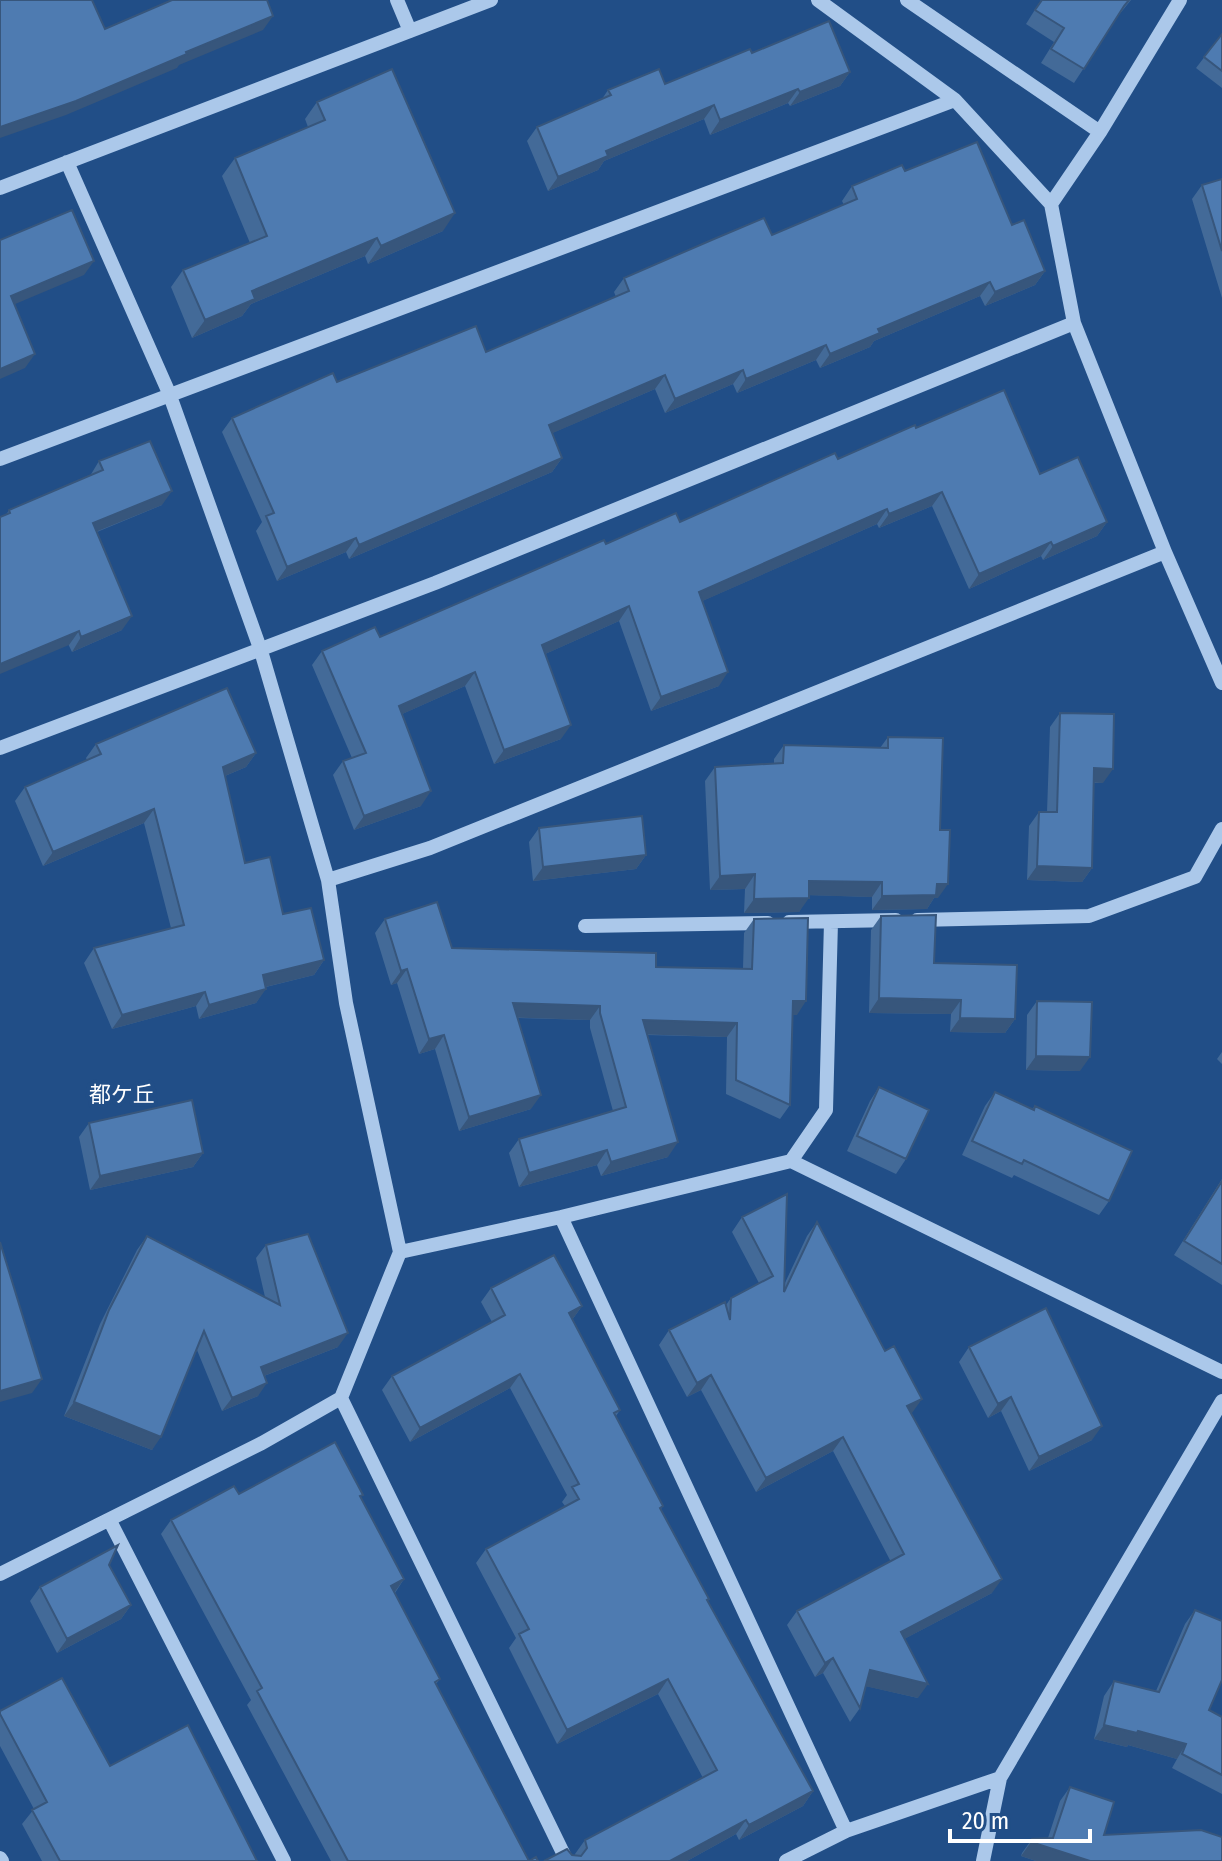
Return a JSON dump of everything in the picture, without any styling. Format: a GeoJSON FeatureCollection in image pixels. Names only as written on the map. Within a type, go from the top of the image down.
{"type":"FeatureCollection","features":[{"type":"Feature","properties":{"kind":"street"},"geometry":{"type":"LineString","coordinates":[[397,0],[410,31]]}},
{"type":"Feature","properties":{"kind":"street"},"geometry":{"type":"LineString","coordinates":[[0,188],[491,0]]}},
{"type":"Feature","properties":{"kind":"street"},"geometry":{"type":"LineString","coordinates":[[818,0],[955,100],[1051,204],[1074,323],[1165,552],[1222,683]]}},
{"type":"Feature","properties":{"kind":"street"},"geometry":{"type":"LineString","coordinates":[[907,0],[1100,132]]}},
{"type":"Feature","properties":{"kind":"street"},"geometry":{"type":"LineString","coordinates":[[1051,204],[1100,132],[1180,0]]}},
{"type":"Feature","properties":{"kind":"street"},"geometry":{"type":"LineString","coordinates":[[0,459],[955,100]]}},
{"type":"Feature","properties":{"kind":"street"},"geometry":{"type":"LineString","coordinates":[[0,1574],[262,1443],[341,1398],[400,1252],[346,1003],[328,880],[261,651],[169,393],[67,162]]}},
{"type":"Feature","properties":{"kind":"street"},"geometry":{"type":"LineString","coordinates":[[0,748],[435,583],[1074,323]]}},
{"type":"Feature","properties":{"kind":"street"},"geometry":{"type":"LineString","coordinates":[[328,880],[430,848],[1165,552]]}},
{"type":"Feature","properties":{"kind":"street"},"geometry":{"type":"LineString","coordinates":[[585,926],[1089,916],[1195,877],[1222,829]]}},
{"type":"Feature","properties":{"kind":"street"},"geometry":{"type":"LineString","coordinates":[[791,1161],[826,1110],[831,922]]}},
{"type":"Feature","properties":{"kind":"street"},"geometry":{"type":"LineString","coordinates":[[400,1252],[561,1217],[791,1161],[1222,1372]]}},
{"type":"Feature","properties":{"kind":"street"},"geometry":{"type":"LineString","coordinates":[[561,1217],[846,1831]]}},
{"type":"Feature","properties":{"kind":"street"},"geometry":{"type":"LineString","coordinates":[[341,1398],[567,1861]]}},
{"type":"Feature","properties":{"kind":"street"},"geometry":{"type":"LineString","coordinates":[[983,1861],[1000,1778],[1222,1401]]}},
{"type":"Feature","properties":{"kind":"street"},"geometry":{"type":"LineString","coordinates":[[110,1521],[284,1861]]}},
{"type":"Feature","properties":{"kind":"street"},"geometry":{"type":"LineString","coordinates":[[786,1861],[846,1831],[1000,1778]]}},
{"type":"Feature","properties":{"kind":"building"},"geometry":{"type":"Polygon","coordinates":[[[0,0],[92,0],[105,29],[172,0],[267,0],[273,16],[76,101],[0,127],[0,0]]]}},
{"type":"Feature","properties":{"kind":"building"},"geometry":{"type":"Polygon","coordinates":[[[1042,0],[1129,0],[1084,69],[1051,49],[1064,28],[1035,10],[1042,0]]]}},
{"type":"Feature","properties":{"kind":"building"},"geometry":{"type":"Polygon","coordinates":[[[829,21],[850,72],[720,120],[714,105],[606,151],[608,156],[558,177],[537,127],[611,95],[608,90],[659,69],[665,84],[829,21]]]}},
{"type":"Feature","properties":{"kind":"building"},"geometry":{"type":"Polygon","coordinates":[[[1222,34],[1222,71],[1204,57],[1222,34]]]}},
{"type":"Feature","properties":{"kind":"building"},"geometry":{"type":"Polygon","coordinates":[[[392,69],[455,213],[381,246],[377,238],[252,291],[255,299],[205,320],[183,270],[267,236],[235,158],[325,120],[317,102],[392,69]]]}},
{"type":"Feature","properties":{"kind":"building"},"geometry":{"type":"Polygon","coordinates":[[[977,142],[1012,225],[1024,220],[1045,271],[995,292],[990,282],[878,329],[880,333],[830,354],[826,345],[746,379],[743,370],[675,399],[665,375],[549,425],[562,458],[359,545],[356,538],[287,567],[266,516],[274,513],[232,418],[333,373],[337,382],[476,326],[486,352],[629,291],[624,278],[714,239],[764,218],[772,235],[857,199],[852,186],[902,165],[905,171],[977,142]]]}},
{"type":"Feature","properties":{"kind":"building"},"geometry":{"type":"Polygon","coordinates":[[[1222,179],[1222,251],[1202,185],[1222,179]]]}},
{"type":"Feature","properties":{"kind":"building"},"geometry":{"type":"Polygon","coordinates":[[[72,210],[94,261],[11,296],[35,354],[0,369],[0,240],[72,210]]]}},
{"type":"Feature","properties":{"kind":"building"},"geometry":{"type":"Polygon","coordinates":[[[1004,390],[1040,474],[1078,457],[1107,522],[1053,546],[1051,542],[979,574],[942,492],[889,514],[887,509],[699,592],[728,672],[661,697],[629,606],[542,645],[571,725],[504,750],[475,672],[399,706],[431,791],[364,816],[343,761],[366,753],[322,651],[375,627],[380,637],[604,540],[606,544],[676,513],[680,522],[835,453],[838,459],[1004,390]]]}},
{"type":"Feature","properties":{"kind":"building"},"geometry":{"type":"Polygon","coordinates":[[[150,441],[172,491],[93,523],[132,616],[81,637],[79,631],[0,664],[0,517],[10,513],[9,510],[103,470],[99,461],[150,441]]]}},
{"type":"Feature","properties":{"kind":"building"},"geometry":{"type":"Polygon","coordinates":[[[227,688],[256,753],[223,767],[245,863],[270,857],[283,914],[311,908],[324,960],[263,975],[266,989],[209,1005],[205,992],[122,1015],[94,948],[184,925],[154,809],[53,852],[25,787],[101,754],[96,744],[227,688]]]}},
{"type":"Feature","properties":{"kind":"building"},"geometry":{"type":"Polygon","coordinates":[[[1060,713],[1114,714],[1113,769],[1094,768],[1092,868],[1037,866],[1039,812],[1057,812],[1060,713]]]}},
{"type":"Feature","properties":{"kind":"building"},"geometry":{"type":"Polygon","coordinates":[[[888,737],[943,738],[940,830],[950,830],[948,884],[937,884],[936,895],[882,896],[882,882],[809,881],[809,898],[754,899],[755,874],[720,876],[715,767],[783,763],[784,745],[888,748],[888,737]]]}},
{"type":"Feature","properties":{"kind":"building"},"geometry":{"type":"Polygon","coordinates":[[[642,816],[646,855],[543,867],[539,828],[642,816]]]}},
{"type":"Feature","properties":{"kind":"building"},"geometry":{"type":"Polygon","coordinates":[[[437,902],[452,948],[656,953],[656,967],[752,969],[754,919],[808,918],[806,1001],[793,1001],[790,1105],[736,1080],[737,1023],[643,1020],[678,1142],[611,1162],[607,1150],[529,1173],[519,1139],[626,1107],[600,1006],[513,1003],[541,1095],[469,1117],[444,1035],[429,1039],[407,969],[401,971],[385,919],[437,902]]]}},
{"type":"Feature","properties":{"kind":"building"},"geometry":{"type":"Polygon","coordinates":[[[936,915],[934,963],[1017,965],[1015,1019],[960,1018],[961,1000],[879,998],[881,916],[936,915]]]}},
{"type":"Feature","properties":{"kind":"building"},"geometry":{"type":"Polygon","coordinates":[[[1037,1001],[1092,1002],[1090,1057],[1036,1056],[1037,1001]]]}},
{"type":"Feature","properties":{"kind":"building"},"geometry":{"type":"Polygon","coordinates":[[[879,1087],[929,1110],[906,1159],[857,1136],[879,1087]]]}},
{"type":"Feature","properties":{"kind":"building"},"geometry":{"type":"Polygon","coordinates":[[[995,1092],[1034,1110],[1035,1106],[1132,1151],[1109,1201],[1024,1160],[1022,1164],[972,1141],[995,1092]]]}},
{"type":"Feature","properties":{"kind":"building"},"geometry":{"type":"Polygon","coordinates":[[[192,1100],[203,1153],[100,1176],[89,1123],[192,1100]]]}},
{"type":"Feature","properties":{"kind":"building"},"geometry":{"type":"Polygon","coordinates":[[[1222,1181],[1222,1264],[1184,1241],[1222,1181]]]}},
{"type":"Feature","properties":{"kind":"building"},"geometry":{"type":"Polygon","coordinates":[[[787,1194],[784,1292],[817,1222],[885,1351],[894,1346],[922,1399],[907,1406],[1002,1579],[901,1632],[928,1684],[870,1670],[860,1708],[833,1658],[825,1663],[797,1611],[904,1554],[843,1437],[766,1478],[711,1375],[697,1383],[669,1330],[725,1302],[730,1320],[731,1298],[773,1276],[742,1217],[787,1194]]]}},
{"type":"Feature","properties":{"kind":"building"},"geometry":{"type":"Polygon","coordinates":[[[308,1234],[348,1333],[261,1367],[267,1383],[232,1398],[204,1331],[161,1437],[74,1402],[109,1310],[147,1236],[280,1305],[266,1245],[308,1234]]]}},
{"type":"Feature","properties":{"kind":"building"},"geometry":{"type":"Polygon","coordinates":[[[0,1242],[42,1379],[0,1391],[0,1242]]]}},
{"type":"Feature","properties":{"kind":"building"},"geometry":{"type":"Polygon","coordinates":[[[554,1255],[582,1306],[569,1313],[620,1410],[614,1413],[663,1506],[660,1508],[707,1600],[813,1791],[749,1825],[746,1820],[670,1861],[544,1861],[567,1849],[572,1855],[581,1856],[587,1848],[585,1840],[717,1770],[668,1679],[567,1730],[519,1634],[529,1629],[486,1549],[579,1499],[572,1487],[579,1484],[520,1374],[420,1428],[392,1376],[505,1315],[491,1288],[554,1255]]]}},
{"type":"Feature","properties":{"kind":"building"},"geometry":{"type":"Polygon","coordinates":[[[1046,1308],[1102,1426],[1039,1457],[1011,1397],[998,1404],[969,1347],[1046,1308]]]}},
{"type":"Feature","properties":{"kind":"building"},"geometry":{"type":"Polygon","coordinates":[[[335,1442],[404,1579],[391,1586],[440,1679],[435,1682],[529,1861],[348,1861],[257,1691],[262,1688],[171,1520],[234,1486],[239,1494],[335,1442]]]}},
{"type":"Feature","properties":{"kind":"building"},"geometry":{"type":"Polygon","coordinates":[[[118,1545],[109,1565],[131,1605],[67,1639],[40,1587],[118,1545]]]}},
{"type":"Feature","properties":{"kind":"building"},"geometry":{"type":"Polygon","coordinates":[[[1195,1610],[1222,1621],[1222,1680],[1209,1710],[1222,1717],[1222,1775],[1182,1754],[1186,1744],[1104,1725],[1114,1681],[1159,1692],[1195,1610]]]}},
{"type":"Feature","properties":{"kind":"building"},"geometry":{"type":"Polygon","coordinates":[[[62,1678],[110,1766],[188,1725],[257,1861],[60,1861],[32,1810],[47,1802],[0,1711],[62,1678]]]}},
{"type":"Feature","properties":{"kind":"building"},"geometry":{"type":"Polygon","coordinates":[[[1070,1787],[1114,1802],[1104,1835],[1201,1830],[1222,1837],[1222,1861],[1090,1861],[1031,1842],[1032,1839],[1053,1838],[1070,1787]]]}},
{"type":"Feature","properties":{"kind":"district","name":"都ケ丘"},"geometry":{"type":"Point","coordinates":[122,1094]}}]}
